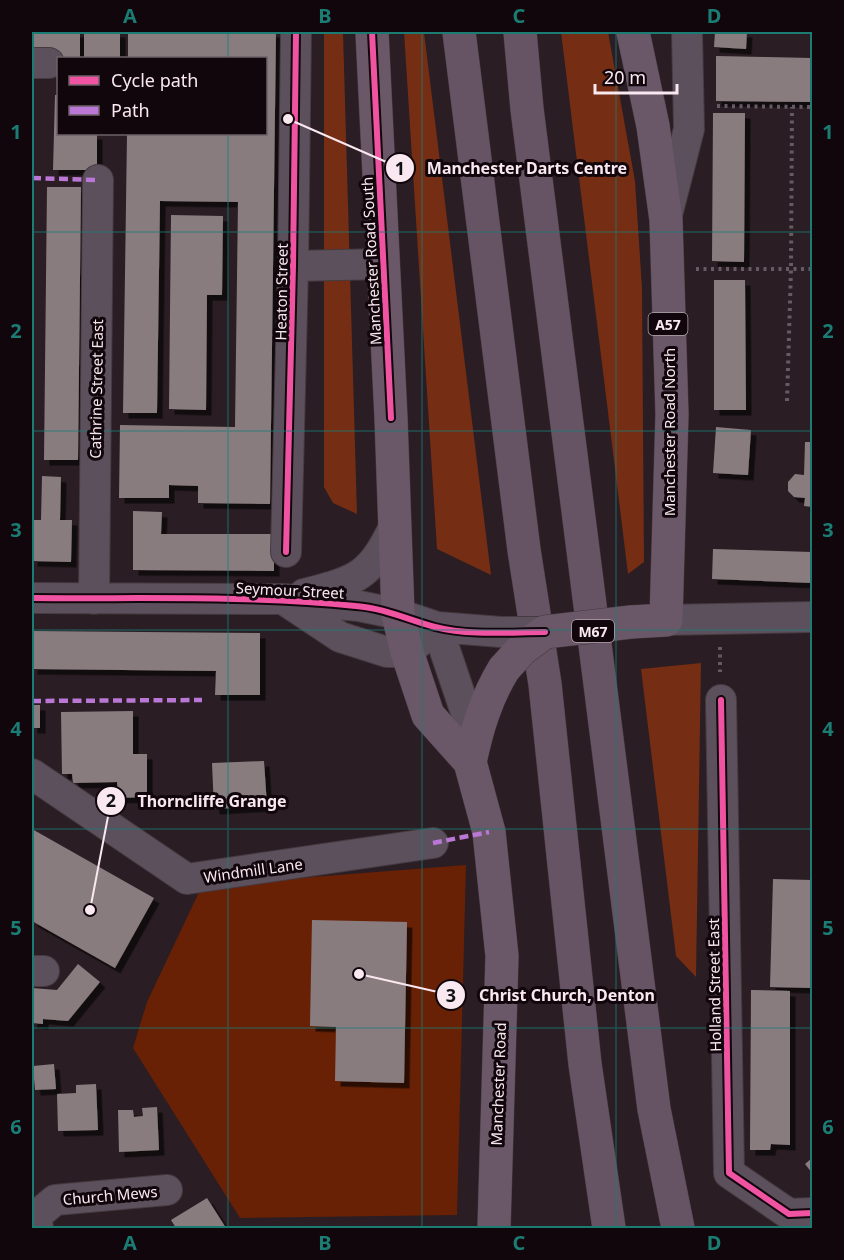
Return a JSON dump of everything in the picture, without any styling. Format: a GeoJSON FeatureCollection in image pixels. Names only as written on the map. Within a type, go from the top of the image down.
{"type":"FeatureCollection","features":[{"type":"Feature","properties":{"kind":"highway"},"geometry":{"type":"LineString","coordinates":[[459,32],[524,550],[544,684],[585,1064],[609,1228]]}},
{"type":"Feature","properties":{"kind":"highway","name":"M67"},"geometry":{"type":"LineString","coordinates":[[520,32],[527,109],[654,1109],[678,1228]]}},
{"type":"Feature","properties":{"kind":"main road","name":"Manchester Road South"},"geometry":{"type":"LineString","coordinates":[[372,32],[399,614]]}},
{"type":"Feature","properties":{"kind":"main road","name":"Manchester Road North"},"geometry":{"type":"LineString","coordinates":[[633,32],[653,126],[666,220],[672,414],[666,620]]}},
{"type":"Feature","properties":{"kind":"main road","name":"Manchester Road"},"geometry":{"type":"LineString","coordinates":[[399,614],[407,652],[428,715],[472,750],[489,832],[502,956],[494,1228]]}},
{"type":"Feature","properties":{"kind":"main road","name":"Seymour Street"},"geometry":{"type":"LineString","coordinates":[[545,632],[666,620]]}},
{"type":"Feature","properties":{"kind":"main road"},"geometry":{"type":"LineString","coordinates":[[472,750],[478,724],[494,685],[504,669],[522,649],[545,632]]}},
{"type":"Feature","properties":{"kind":"street","name":"Heaton Street"},"geometry":{"type":"LineString","coordinates":[[286,552],[296,32]]}},
{"type":"Feature","properties":{"kind":"street"},"geometry":{"type":"LineString","coordinates":[[666,220],[688,129],[687,32]]}},
{"type":"Feature","properties":{"kind":"street","name":"Cathrine Street East"},"geometry":{"type":"LineString","coordinates":[[94,599],[98,180]]}},
{"type":"Feature","properties":{"kind":"street"},"geometry":{"type":"LineString","coordinates":[[293,266],[384,264]]}},
{"type":"Feature","properties":{"kind":"street"},"geometry":{"type":"LineString","coordinates":[[283,599],[342,584],[362,573],[381,554],[394,525]]}},
{"type":"Feature","properties":{"kind":"street","name":"Seymour Street"},"geometry":{"type":"LineString","coordinates":[[32,598],[283,599],[359,606],[399,614],[436,627],[501,632],[545,632]]}},
{"type":"Feature","properties":{"kind":"street"},"geometry":{"type":"LineString","coordinates":[[283,599],[340,637],[387,652],[407,652],[436,627]]}},
{"type":"Feature","properties":{"kind":"street","name":"Seymour Street"},"geometry":{"type":"LineString","coordinates":[[666,620],[813,617]]}},
{"type":"Feature","properties":{"kind":"street","name":"Manchester Road"},"geometry":{"type":"LineString","coordinates":[[436,627],[472,750]]}},
{"type":"Feature","properties":{"kind":"street","name":"Holland Street East"},"geometry":{"type":"LineString","coordinates":[[721,700],[729,1173],[789,1214],[813,1213]]}},
{"type":"Feature","properties":{"kind":"street","name":"Windmill Lane"},"geometry":{"type":"LineString","coordinates":[[32,774],[188,879],[433,843]]}},
{"type":"Feature","properties":{"kind":"street","name":"Church Mews"},"geometry":{"type":"LineString","coordinates":[[38,1228],[36,1216],[55,1200],[167,1190]]}},
{"type":"Feature","properties":{"kind":"path"},"geometry":{"type":"LineString","coordinates":[[688,106],[813,107]]}},
{"type":"Feature","properties":{"kind":"path"},"geometry":{"type":"LineString","coordinates":[[787,401],[792,107]]}},
{"type":"Feature","properties":{"kind":"path"},"geometry":{"type":"LineString","coordinates":[[666,268],[813,269]]}},
{"type":"Feature","properties":{"kind":"path"},"geometry":{"type":"LineString","coordinates":[[720,619],[721,700]]}},
{"type":"Feature","properties":{"kind":"shaded area"},"geometry":{"type":"Polygon","coordinates":[[[324,32],[343,32],[357,514],[333,503],[324,487],[324,32]]]}},
{"type":"Feature","properties":{"kind":"shaded area"},"geometry":{"type":"Polygon","coordinates":[[[404,32],[424,32],[491,575],[437,549],[404,32]]]}},
{"type":"Feature","properties":{"kind":"shaded area"},"geometry":{"type":"Polygon","coordinates":[[[561,32],[608,32],[635,181],[642,288],[644,562],[628,574],[561,32]]]}},
{"type":"Feature","properties":{"kind":"shaded area"},"geometry":{"type":"Polygon","coordinates":[[[701,663],[696,977],[676,956],[641,669],[701,663]]]}},
{"type":"Feature","properties":{"kind":"shaded area"},"geometry":{"type":"Polygon","coordinates":[[[466,865],[457,1215],[240,1218],[133,1048],[147,1002],[200,890],[312,877],[466,865]]]}},
{"type":"Feature","properties":{"kind":"building"},"geometry":{"type":"Polygon","coordinates":[[[32,32],[80,32],[80,57],[32,57],[32,32]]]}},
{"type":"Feature","properties":{"kind":"building"},"geometry":{"type":"Polygon","coordinates":[[[84,32],[120,32],[120,57],[84,57],[84,32]]]}},
{"type":"Feature","properties":{"kind":"building"},"geometry":{"type":"Polygon","coordinates":[[[128,32],[276,32],[270,504],[198,503],[198,486],[169,485],[169,498],[119,498],[120,425],[235,427],[238,202],[160,201],[157,413],[123,413],[127,135],[267,135],[267,57],[128,57],[128,32]]]}},
{"type":"Feature","properties":{"kind":"building"},"geometry":{"type":"Polygon","coordinates":[[[715,32],[747,32],[746,49],[714,47],[715,32]]]}},
{"type":"Feature","properties":{"kind":"building"},"geometry":{"type":"Polygon","coordinates":[[[716,56],[812,58],[812,102],[716,101],[716,56]]]}},
{"type":"Feature","properties":{"kind":"building"},"geometry":{"type":"Polygon","coordinates":[[[55,95],[57,95],[57,135],[97,135],[97,170],[53,170],[55,95]]]}},
{"type":"Feature","properties":{"kind":"building"},"geometry":{"type":"Polygon","coordinates":[[[713,113],[745,113],[744,262],[712,261],[713,113]]]}},
{"type":"Feature","properties":{"kind":"building"},"geometry":{"type":"Polygon","coordinates":[[[47,187],[81,187],[78,460],[44,460],[47,187]]]}},
{"type":"Feature","properties":{"kind":"building"},"geometry":{"type":"Polygon","coordinates":[[[171,215],[223,216],[222,295],[207,295],[206,410],[169,409],[171,215]]]}},
{"type":"Feature","properties":{"kind":"building"},"geometry":{"type":"Polygon","coordinates":[[[714,280],[745,280],[746,410],[714,410],[714,280]]]}},
{"type":"Feature","properties":{"kind":"building"},"geometry":{"type":"Polygon","coordinates":[[[716,427],[751,430],[748,475],[713,473],[716,427]]]}},
{"type":"Feature","properties":{"kind":"building"},"geometry":{"type":"Polygon","coordinates":[[[805,442],[812,442],[812,507],[804,506],[805,498],[794,497],[788,491],[788,482],[795,474],[804,475],[805,442]]]}},
{"type":"Feature","properties":{"kind":"building"},"geometry":{"type":"Polygon","coordinates":[[[42,476],[61,477],[60,520],[72,520],[71,562],[32,561],[32,520],[41,520],[42,476]]]}},
{"type":"Feature","properties":{"kind":"building"},"geometry":{"type":"Polygon","coordinates":[[[133,511],[162,512],[161,534],[274,534],[274,571],[133,570],[133,511]]]}},
{"type":"Feature","properties":{"kind":"building"},"geometry":{"type":"Polygon","coordinates":[[[713,549],[812,552],[812,583],[712,579],[713,549]]]}},
{"type":"Feature","properties":{"kind":"building"},"geometry":{"type":"Polygon","coordinates":[[[32,631],[260,633],[260,695],[215,695],[216,671],[32,669],[32,631]]]}},
{"type":"Feature","properties":{"kind":"building"},"geometry":{"type":"Polygon","coordinates":[[[32,705],[40,705],[40,728],[32,728],[32,705]]]}},
{"type":"Feature","properties":{"kind":"building"},"geometry":{"type":"Polygon","coordinates":[[[133,711],[133,754],[147,754],[147,797],[118,798],[117,782],[73,783],[72,774],[62,774],[61,712],[133,711]]]}},
{"type":"Feature","properties":{"kind":"building"},"geometry":{"type":"Polygon","coordinates":[[[264,761],[267,806],[214,809],[212,763],[264,761]]]}},
{"type":"Feature","properties":{"kind":"building"},"geometry":{"type":"Polygon","coordinates":[[[32,829],[154,898],[115,968],[32,921],[32,829]]]}},
{"type":"Feature","properties":{"kind":"building"},"geometry":{"type":"Polygon","coordinates":[[[773,879],[812,880],[812,988],[770,987],[773,879]]]}},
{"type":"Feature","properties":{"kind":"building"},"geometry":{"type":"Polygon","coordinates":[[[312,920],[407,922],[404,1083],[335,1081],[336,1027],[310,1026],[312,920]]]}},
{"type":"Feature","properties":{"kind":"building"},"geometry":{"type":"Polygon","coordinates":[[[78,964],[100,982],[68,1021],[43,1019],[43,1024],[32,1023],[32,988],[57,990],[78,964]]]}},
{"type":"Feature","properties":{"kind":"building"},"geometry":{"type":"Polygon","coordinates":[[[751,990],[790,991],[790,1145],[771,1144],[770,1150],[750,1150],[751,990]]]}},
{"type":"Feature","properties":{"kind":"building"},"geometry":{"type":"Polygon","coordinates":[[[54,1064],[56,1089],[35,1090],[33,1066],[54,1064]]]}},
{"type":"Feature","properties":{"kind":"building"},"geometry":{"type":"Polygon","coordinates":[[[96,1084],[98,1130],[58,1131],[57,1094],[76,1093],[76,1085],[96,1084]]]}},
{"type":"Feature","properties":{"kind":"building"},"geometry":{"type":"Polygon","coordinates":[[[157,1107],[159,1150],[119,1152],[118,1110],[133,1110],[134,1117],[143,1116],[142,1108],[157,1107]]]}},
{"type":"Feature","properties":{"kind":"building"},"geometry":{"type":"Polygon","coordinates":[[[812,1158],[812,1173],[805,1164],[812,1158]]]}},
{"type":"Feature","properties":{"kind":"building"},"geometry":{"type":"Polygon","coordinates":[[[207,1198],[226,1228],[176,1228],[171,1220],[207,1198]]]}},
{"type":"Feature","properties":{"kind":"marked path"},"geometry":{"type":"LineString","coordinates":[[32,178],[98,180]]}},
{"type":"Feature","properties":{"kind":"marked path"},"geometry":{"type":"LineString","coordinates":[[32,701],[202,700]]}},
{"type":"Feature","properties":{"kind":"marked path"},"geometry":{"type":"LineString","coordinates":[[433,843],[489,832]]}},
{"type":"Feature","properties":{"kind":"cycle path"},"geometry":{"type":"LineString","coordinates":[[286,552],[296,32]]}},
{"type":"Feature","properties":{"kind":"cycle path"},"geometry":{"type":"LineString","coordinates":[[372,32],[391,418]]}},
{"type":"Feature","properties":{"kind":"cycle path"},"geometry":{"type":"LineString","coordinates":[[32,598],[275,600],[376,609],[435,627],[462,632],[545,632]]}},
{"type":"Feature","properties":{"kind":"cycle path"},"geometry":{"type":"LineString","coordinates":[[721,700],[729,1173],[789,1214],[812,1213]]}},
{"type":"Feature","properties":{"kind":"place","name":"Manchester Darts Centre"},"geometry":{"type":"Point","coordinates":[288,119]}},
{"type":"Feature","properties":{"kind":"place","name":"Thorncliffe Grange"},"geometry":{"type":"Point","coordinates":[90,910]}},
{"type":"Feature","properties":{"kind":"place","name":"Christ Church, Denton"},"geometry":{"type":"Point","coordinates":[359,974]}}]}
